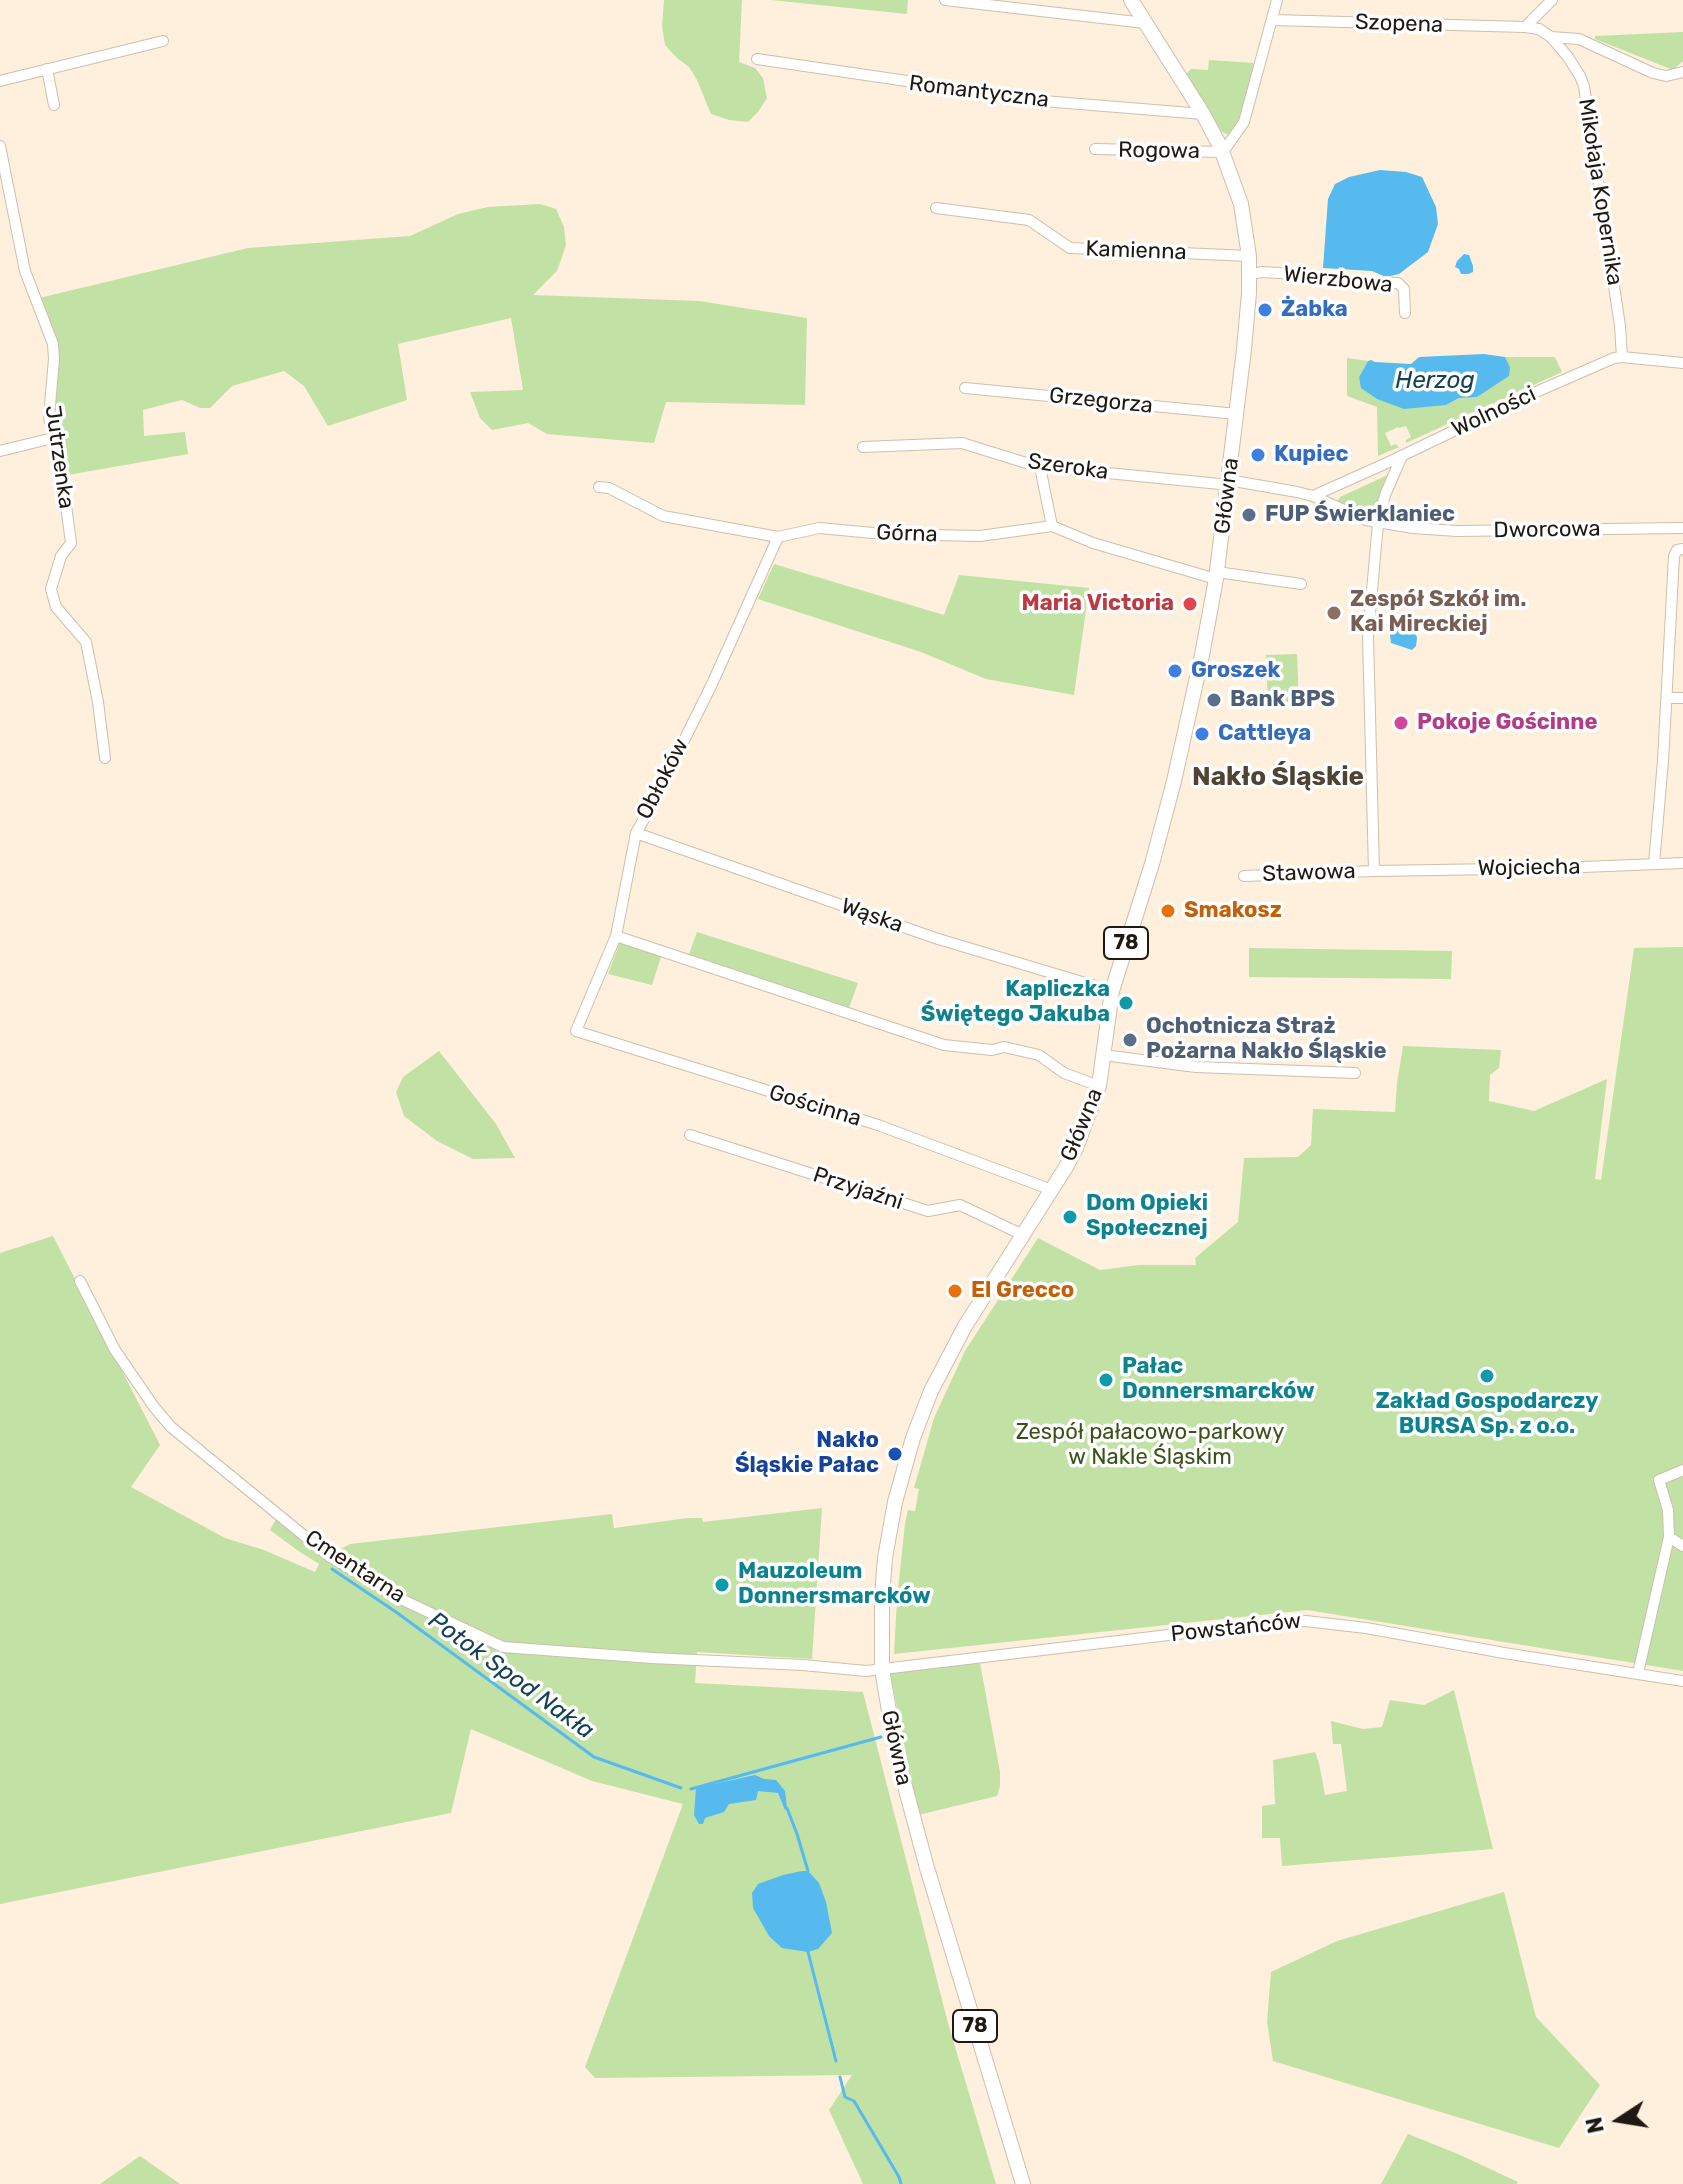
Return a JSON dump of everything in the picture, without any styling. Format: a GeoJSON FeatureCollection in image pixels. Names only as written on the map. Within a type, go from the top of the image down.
{"type":"FeatureCollection","features":[{"type":"Feature","properties":{"kind":"main road","name":"Główna"},"geometry":{"type":"LineString","coordinates":[[1023,2184],[911,1812],[893,1739],[882,1669],[881,1622],[885,1558],[895,1502],[913,1438],[928,1400],[972,1314],[1076,1148],[1099,1086],[1112,991],[1152,864],[1174,781],[1216,575],[1237,414],[1249,256],[1241,204],[1223,152],[1203,114],[1131,0]]}},
{"type":"Feature","properties":{"kind":"street"},"geometry":{"type":"LineString","coordinates":[[945,0],[1145,23]]}},
{"type":"Feature","properties":{"kind":"street"},"geometry":{"type":"LineString","coordinates":[[1223,152],[1244,122],[1277,0]]}},
{"type":"Feature","properties":{"kind":"street"},"geometry":{"type":"LineString","coordinates":[[1525,27],[1552,0]]}},
{"type":"Feature","properties":{"kind":"street","name":"Szopena"},"geometry":{"type":"LineString","coordinates":[[1273,20],[1525,27],[1539,29],[1551,37],[1579,39],[1653,73],[1666,76],[1683,72]]}},
{"type":"Feature","properties":{"kind":"street","name":"Mikołaja Kopernika"},"geometry":{"type":"LineString","coordinates":[[1551,37],[1568,57],[1584,86],[1622,357]]}},
{"type":"Feature","properties":{"kind":"street"},"geometry":{"type":"LineString","coordinates":[[0,81],[163,41]]}},
{"type":"Feature","properties":{"kind":"street","name":"Romantyczna"},"geometry":{"type":"LineString","coordinates":[[757,59],[1043,101],[1203,114]]}},
{"type":"Feature","properties":{"kind":"street"},"geometry":{"type":"LineString","coordinates":[[47,69],[54,105]]}},
{"type":"Feature","properties":{"kind":"street","name":"Jutrzenka"},"geometry":{"type":"LineString","coordinates":[[0,146],[25,271],[53,344],[49,417],[62,476],[71,543],[61,556],[51,589],[56,607],[86,642],[105,758]]}},
{"type":"Feature","properties":{"kind":"street","name":"Rogowa"},"geometry":{"type":"LineString","coordinates":[[1095,149],[1223,152]]}},
{"type":"Feature","properties":{"kind":"street","name":"Kamienna"},"geometry":{"type":"LineString","coordinates":[[936,208],[1029,220],[1070,248],[1249,256]]}},
{"type":"Feature","properties":{"kind":"street","name":"Wierzbowa"},"geometry":{"type":"LineString","coordinates":[[1249,275],[1261,272],[1301,274],[1314,275],[1323,280],[1398,283],[1404,289],[1405,313]]}},
{"type":"Feature","properties":{"kind":"street","name":"Wolności"},"geometry":{"type":"LineString","coordinates":[[1313,496],[1614,358],[1683,363]]}},
{"type":"Feature","properties":{"kind":"street","name":"Grzegorza"},"geometry":{"type":"LineString","coordinates":[[965,388],[1237,414]]}},
{"type":"Feature","properties":{"kind":"street"},"geometry":{"type":"LineString","coordinates":[[0,451],[53,438]]}},
{"type":"Feature","properties":{"kind":"street","name":"Szeroka"},"geometry":{"type":"LineString","coordinates":[[863,447],[962,443],[1040,467],[1228,484]]}},
{"type":"Feature","properties":{"kind":"street"},"geometry":{"type":"LineString","coordinates":[[1374,871],[1368,636],[1378,523],[1385,495],[1402,456]]}},
{"type":"Feature","properties":{"kind":"street"},"geometry":{"type":"LineString","coordinates":[[1040,467],[1052,526],[1093,543],[1216,575],[1301,584]]}},
{"type":"Feature","properties":{"kind":"street","name":"Dworcowa"},"geometry":{"type":"LineString","coordinates":[[1228,484],[1234,481],[1313,496],[1378,523],[1457,531],[1683,528]]}},
{"type":"Feature","properties":{"kind":"street","name":"Górna"},"geometry":{"type":"LineString","coordinates":[[599,487],[609,488],[663,516],[778,537],[819,528],[884,534],[980,536],[1052,526]]}},
{"type":"Feature","properties":{"kind":"street","name":"Obłoków"},"geometry":{"type":"LineString","coordinates":[[576,1031],[616,936],[636,833],[712,684],[778,537]]}},
{"type":"Feature","properties":{"kind":"street"},"geometry":{"type":"LineString","coordinates":[[1654,864],[1674,556],[1677,550],[1683,549]]}},
{"type":"Feature","properties":{"kind":"street"},"geometry":{"type":"LineString","coordinates":[[1667,698],[1683,698]]}},
{"type":"Feature","properties":{"kind":"street","name":"Wąska"},"geometry":{"type":"LineString","coordinates":[[636,833],[935,938],[1112,991]]}},
{"type":"Feature","properties":{"kind":"street","name":"Wojciecha"},"geometry":{"type":"LineString","coordinates":[[1374,871],[1683,863]]}},
{"type":"Feature","properties":{"kind":"street","name":"Stawowa"},"geometry":{"type":"LineString","coordinates":[[1244,876],[1374,871]]}},
{"type":"Feature","properties":{"kind":"street"},"geometry":{"type":"LineString","coordinates":[[616,936],[944,1045],[992,1050],[1004,1047],[1039,1055],[1064,1073],[1099,1086]]}},
{"type":"Feature","properties":{"kind":"street","name":"Gościnna"},"geometry":{"type":"LineString","coordinates":[[576,1031],[878,1125],[1052,1190]]}},
{"type":"Feature","properties":{"kind":"street"},"geometry":{"type":"LineString","coordinates":[[1103,1055],[1196,1067],[1355,1073]]}},
{"type":"Feature","properties":{"kind":"street","name":"Przyjaźni"},"geometry":{"type":"LineString","coordinates":[[690,1135],[928,1211],[960,1205],[1023,1235]]}},
{"type":"Feature","properties":{"kind":"street","name":"Cmentarna"},"geometry":{"type":"LineString","coordinates":[[80,1281],[115,1350],[171,1427],[329,1556],[405,1601],[469,1632],[503,1647],[866,1671],[882,1669]]}},
{"type":"Feature","properties":{"kind":"street"},"geometry":{"type":"LineString","coordinates":[[1638,1673],[1669,1537],[1668,1510],[1659,1480],[1683,1470]]}},
{"type":"Feature","properties":{"kind":"street"},"geometry":{"type":"LineString","coordinates":[[1669,1537],[1683,1546]]}},
{"type":"Feature","properties":{"kind":"street","name":"Powstańców"},"geometry":{"type":"LineString","coordinates":[[882,1669],[1306,1621],[1366,1628],[1683,1681]]}},
{"type":"Feature","properties":{"kind":"green space"},"geometry":{"type":"Polygon","coordinates":[[[664,0],[742,0],[739,62],[755,68],[763,78],[767,98],[748,122],[711,114],[689,67],[665,45],[662,26],[664,0]]]}},
{"type":"Feature","properties":{"kind":"green space"},"geometry":{"type":"Polygon","coordinates":[[[771,0],[908,0],[907,14],[771,0]]]}},
{"type":"Feature","properties":{"kind":"green space"},"geometry":{"type":"Polygon","coordinates":[[[1683,32],[1683,61],[1673,70],[1595,39],[1595,36],[1683,32]]]}},
{"type":"Feature","properties":{"kind":"green space"},"geometry":{"type":"Polygon","coordinates":[[[1209,60],[1254,63],[1238,128],[1229,135],[1222,132],[1186,74],[1191,69],[1208,70],[1209,60]]]}},
{"type":"Feature","properties":{"kind":"green space"},"geometry":{"type":"Polygon","coordinates":[[[540,204],[556,209],[564,227],[566,245],[557,271],[533,295],[699,301],[807,318],[805,405],[666,402],[654,443],[547,434],[528,423],[492,430],[480,418],[470,392],[523,390],[511,318],[398,344],[407,400],[328,426],[304,386],[284,371],[232,386],[210,408],[200,408],[182,400],[143,410],[144,436],[185,432],[188,454],[62,476],[52,435],[54,359],[35,299],[248,248],[410,236],[458,214],[488,207],[540,204]]]}},
{"type":"Feature","properties":{"kind":"green space"},"geometry":{"type":"Polygon","coordinates":[[[1505,357],[1555,357],[1562,372],[1406,443],[1411,437],[1406,426],[1398,427],[1385,433],[1391,446],[1396,444],[1399,447],[1378,456],[1377,407],[1347,396],[1347,358],[1368,361],[1359,377],[1446,405],[1463,398],[1510,367],[1505,357]]]}},
{"type":"Feature","properties":{"kind":"green space"},"geometry":{"type":"Polygon","coordinates":[[[1390,474],[1381,493],[1376,517],[1368,515],[1365,510],[1354,506],[1349,508],[1337,502],[1340,497],[1390,474]]]}},
{"type":"Feature","properties":{"kind":"green space"},"geometry":{"type":"Polygon","coordinates":[[[774,564],[944,615],[959,575],[1089,588],[1074,695],[986,679],[921,652],[758,599],[774,564]]]}},
{"type":"Feature","properties":{"kind":"green space"},"geometry":{"type":"Polygon","coordinates":[[[1297,654],[1299,706],[1268,707],[1266,655],[1297,654]]]}},
{"type":"Feature","properties":{"kind":"green space"},"geometry":{"type":"Polygon","coordinates":[[[697,932],[858,983],[849,1008],[689,954],[697,932]]]}},
{"type":"Feature","properties":{"kind":"green space"},"geometry":{"type":"Polygon","coordinates":[[[620,942],[661,957],[652,985],[608,974],[620,942]]]}},
{"type":"Feature","properties":{"kind":"green space","name":"Zespół pałacowo-parkowy w Nakle Śląskim"},"geometry":{"type":"Polygon","coordinates":[[[1683,947],[1683,1671],[1307,1610],[894,1654],[905,1523],[908,1510],[915,1511],[919,1489],[914,1488],[934,1418],[965,1351],[1038,1238],[1100,1270],[1139,1265],[1196,1265],[1195,1258],[1238,1222],[1244,1158],[1298,1157],[1311,1145],[1313,1109],[1395,1112],[1403,1046],[1501,1050],[1499,1068],[1490,1075],[1489,1101],[1534,1111],[1607,1079],[1595,1179],[1601,1180],[1634,948],[1683,947]]]}},
{"type":"Feature","properties":{"kind":"green space"},"geometry":{"type":"Polygon","coordinates":[[[1249,948],[1452,951],[1451,979],[1249,977],[1249,948]]]}},
{"type":"Feature","properties":{"kind":"green space"},"geometry":{"type":"Polygon","coordinates":[[[439,1051],[496,1124],[515,1158],[473,1159],[437,1141],[404,1116],[396,1092],[403,1077],[439,1051]]]}},
{"type":"Feature","properties":{"kind":"green space"},"geometry":{"type":"Polygon","coordinates":[[[53,1236],[160,1445],[131,1487],[225,1538],[264,1550],[315,1572],[319,1564],[270,1530],[279,1514],[329,1555],[350,1544],[612,1514],[614,1528],[688,1518],[702,1518],[703,1522],[822,1508],[812,1659],[697,1652],[695,1683],[863,1692],[948,2023],[996,2184],[863,2184],[829,2110],[852,2075],[595,2078],[585,2067],[683,1804],[592,1781],[471,1729],[451,1813],[0,1904],[0,1253],[53,1236]]]}},
{"type":"Feature","properties":{"kind":"green space"},"geometry":{"type":"Polygon","coordinates":[[[980,1663],[1000,1772],[997,1796],[918,1815],[890,1672],[980,1663]]]}},
{"type":"Feature","properties":{"kind":"green space"},"geometry":{"type":"Polygon","coordinates":[[[1454,1690],[1493,1849],[1282,1866],[1280,1838],[1262,1838],[1262,1806],[1275,1804],[1273,1760],[1315,1752],[1325,1795],[1347,1791],[1341,1744],[1333,1744],[1331,1721],[1363,1729],[1382,1727],[1390,1700],[1424,1705],[1454,1690]]]}},
{"type":"Feature","properties":{"kind":"green space"},"geometry":{"type":"Polygon","coordinates":[[[1504,1892],[1536,2017],[1600,2085],[1559,2148],[1273,2061],[1267,2022],[1271,1972],[1337,1941],[1504,1892]]]}},
{"type":"Feature","properties":{"kind":"green space"},"geometry":{"type":"Polygon","coordinates":[[[1408,2134],[1458,2154],[1518,2182],[1381,2184],[1408,2134]]]}},
{"type":"Feature","properties":{"kind":"green space"},"geometry":{"type":"Polygon","coordinates":[[[140,2156],[180,2184],[100,2184],[140,2156]]]}},
{"type":"Feature","properties":{"kind":"water"},"geometry":{"type":"Polygon","coordinates":[[[1380,170],[1422,177],[1436,207],[1438,224],[1428,252],[1399,274],[1386,277],[1372,271],[1323,268],[1328,199],[1335,184],[1349,177],[1380,170]]]}},
{"type":"Feature","properties":{"kind":"water"},"geometry":{"type":"Polygon","coordinates":[[[1464,254],[1469,255],[1473,266],[1473,272],[1468,274],[1461,274],[1455,267],[1464,254]]]}},
{"type":"Feature","properties":{"kind":"water","name":"Herzog"},"geometry":{"type":"Polygon","coordinates":[[[1484,354],[1505,357],[1510,367],[1509,376],[1477,397],[1459,398],[1446,405],[1404,409],[1377,399],[1361,388],[1359,377],[1371,360],[1411,364],[1419,357],[1484,354]]]}},
{"type":"Feature","properties":{"kind":"water"},"geometry":{"type":"Polygon","coordinates":[[[1400,617],[1412,618],[1417,638],[1412,650],[1391,643],[1389,627],[1396,625],[1400,617]]]}},
{"type":"Feature","properties":{"kind":"water"},"geometry":{"type":"Polygon","coordinates":[[[755,1775],[776,1780],[785,1791],[785,1810],[778,1793],[758,1791],[756,1800],[729,1804],[724,1812],[705,1818],[703,1824],[699,1824],[694,1815],[696,1788],[755,1775]]]}},
{"type":"Feature","properties":{"kind":"water"},"geometry":{"type":"Polygon","coordinates":[[[808,1871],[819,1883],[832,1933],[818,1949],[808,1952],[782,1948],[769,1936],[753,1908],[752,1893],[758,1884],[808,1871]]]}},
{"type":"Feature","properties":{"kind":"waterway","name":"Potok Spod Nakła"},"geometry":{"type":"LineString","coordinates":[[332,1569],[594,1757],[681,1788]]}},
{"type":"Feature","properties":{"kind":"waterway"},"geometry":{"type":"LineString","coordinates":[[691,1789],[881,1737]]}},
{"type":"Feature","properties":{"kind":"waterway","name":"Potok Spod Nakła"},"geometry":{"type":"LineString","coordinates":[[787,1808],[808,1871]]}},
{"type":"Feature","properties":{"kind":"waterway","name":"Potok Spod Nakła"},"geometry":{"type":"LineString","coordinates":[[808,1952],[836,2061]]}},
{"type":"Feature","properties":{"kind":"waterway","name":"Potok Spod Nakła"},"geometry":{"type":"LineString","coordinates":[[840,2077],[845,2097],[854,2101],[901,2184]]}},
{"type":"Feature","properties":{"kind":"place","name":"Żabka"},"geometry":{"type":"Point","coordinates":[1265,310]}},
{"type":"Feature","properties":{"kind":"place","name":"Kupiec"},"geometry":{"type":"Point","coordinates":[1258,455]}},
{"type":"Feature","properties":{"kind":"place","name":"FUP Świerklaniec"},"geometry":{"type":"Point","coordinates":[1249,515]}},
{"type":"Feature","properties":{"kind":"place","name":"Maria Victoria"},"geometry":{"type":"Point","coordinates":[1190,604]}},
{"type":"Feature","properties":{"kind":"place","name":"Zespół Szkół im. Kai Mireckiej"},"geometry":{"type":"Point","coordinates":[1334,613]}},
{"type":"Feature","properties":{"kind":"place","name":"Groszek"},"geometry":{"type":"Point","coordinates":[1175,671]}},
{"type":"Feature","properties":{"kind":"place","name":"Bank BPS"},"geometry":{"type":"Point","coordinates":[1214,700]}},
{"type":"Feature","properties":{"kind":"place","name":"Pokoje Gościnne"},"geometry":{"type":"Point","coordinates":[1401,723]}},
{"type":"Feature","properties":{"kind":"place","name":"Cattleya"},"geometry":{"type":"Point","coordinates":[1202,734]}},
{"type":"Feature","properties":{"kind":"place","name":"Smakosz"},"geometry":{"type":"Point","coordinates":[1168,911]}},
{"type":"Feature","properties":{"kind":"place","name":"Kapliczka Świętego Jakuba"},"geometry":{"type":"Point","coordinates":[1126,1003]}},
{"type":"Feature","properties":{"kind":"place","name":"Ochotnicza Straż Pożarna Nakło Śląskie"},"geometry":{"type":"Point","coordinates":[1130,1040]}},
{"type":"Feature","properties":{"kind":"place","name":"Dom Opieki Społecznej"},"geometry":{"type":"Point","coordinates":[1070,1217]}},
{"type":"Feature","properties":{"kind":"place","name":"El Grecco"},"geometry":{"type":"Point","coordinates":[955,1291]}},
{"type":"Feature","properties":{"kind":"place","name":"Zakład Gospodarczy BURSA Sp. z o.o."},"geometry":{"type":"Point","coordinates":[1487,1376]}},
{"type":"Feature","properties":{"kind":"place","name":"Pałac Donnersmarcków"},"geometry":{"type":"Point","coordinates":[1106,1380]}},
{"type":"Feature","properties":{"kind":"place","name":"Nakło Śląskie Pałac"},"geometry":{"type":"Point","coordinates":[895,1454]}},
{"type":"Feature","properties":{"kind":"place","name":"Mauzoleum Donnersmarcków"},"geometry":{"type":"Point","coordinates":[722,1585]}},
{"type":"Feature","properties":{"kind":"district","name":"Nakło Śląskie"},"geometry":{"type":"Point","coordinates":[1278,777]}}]}
